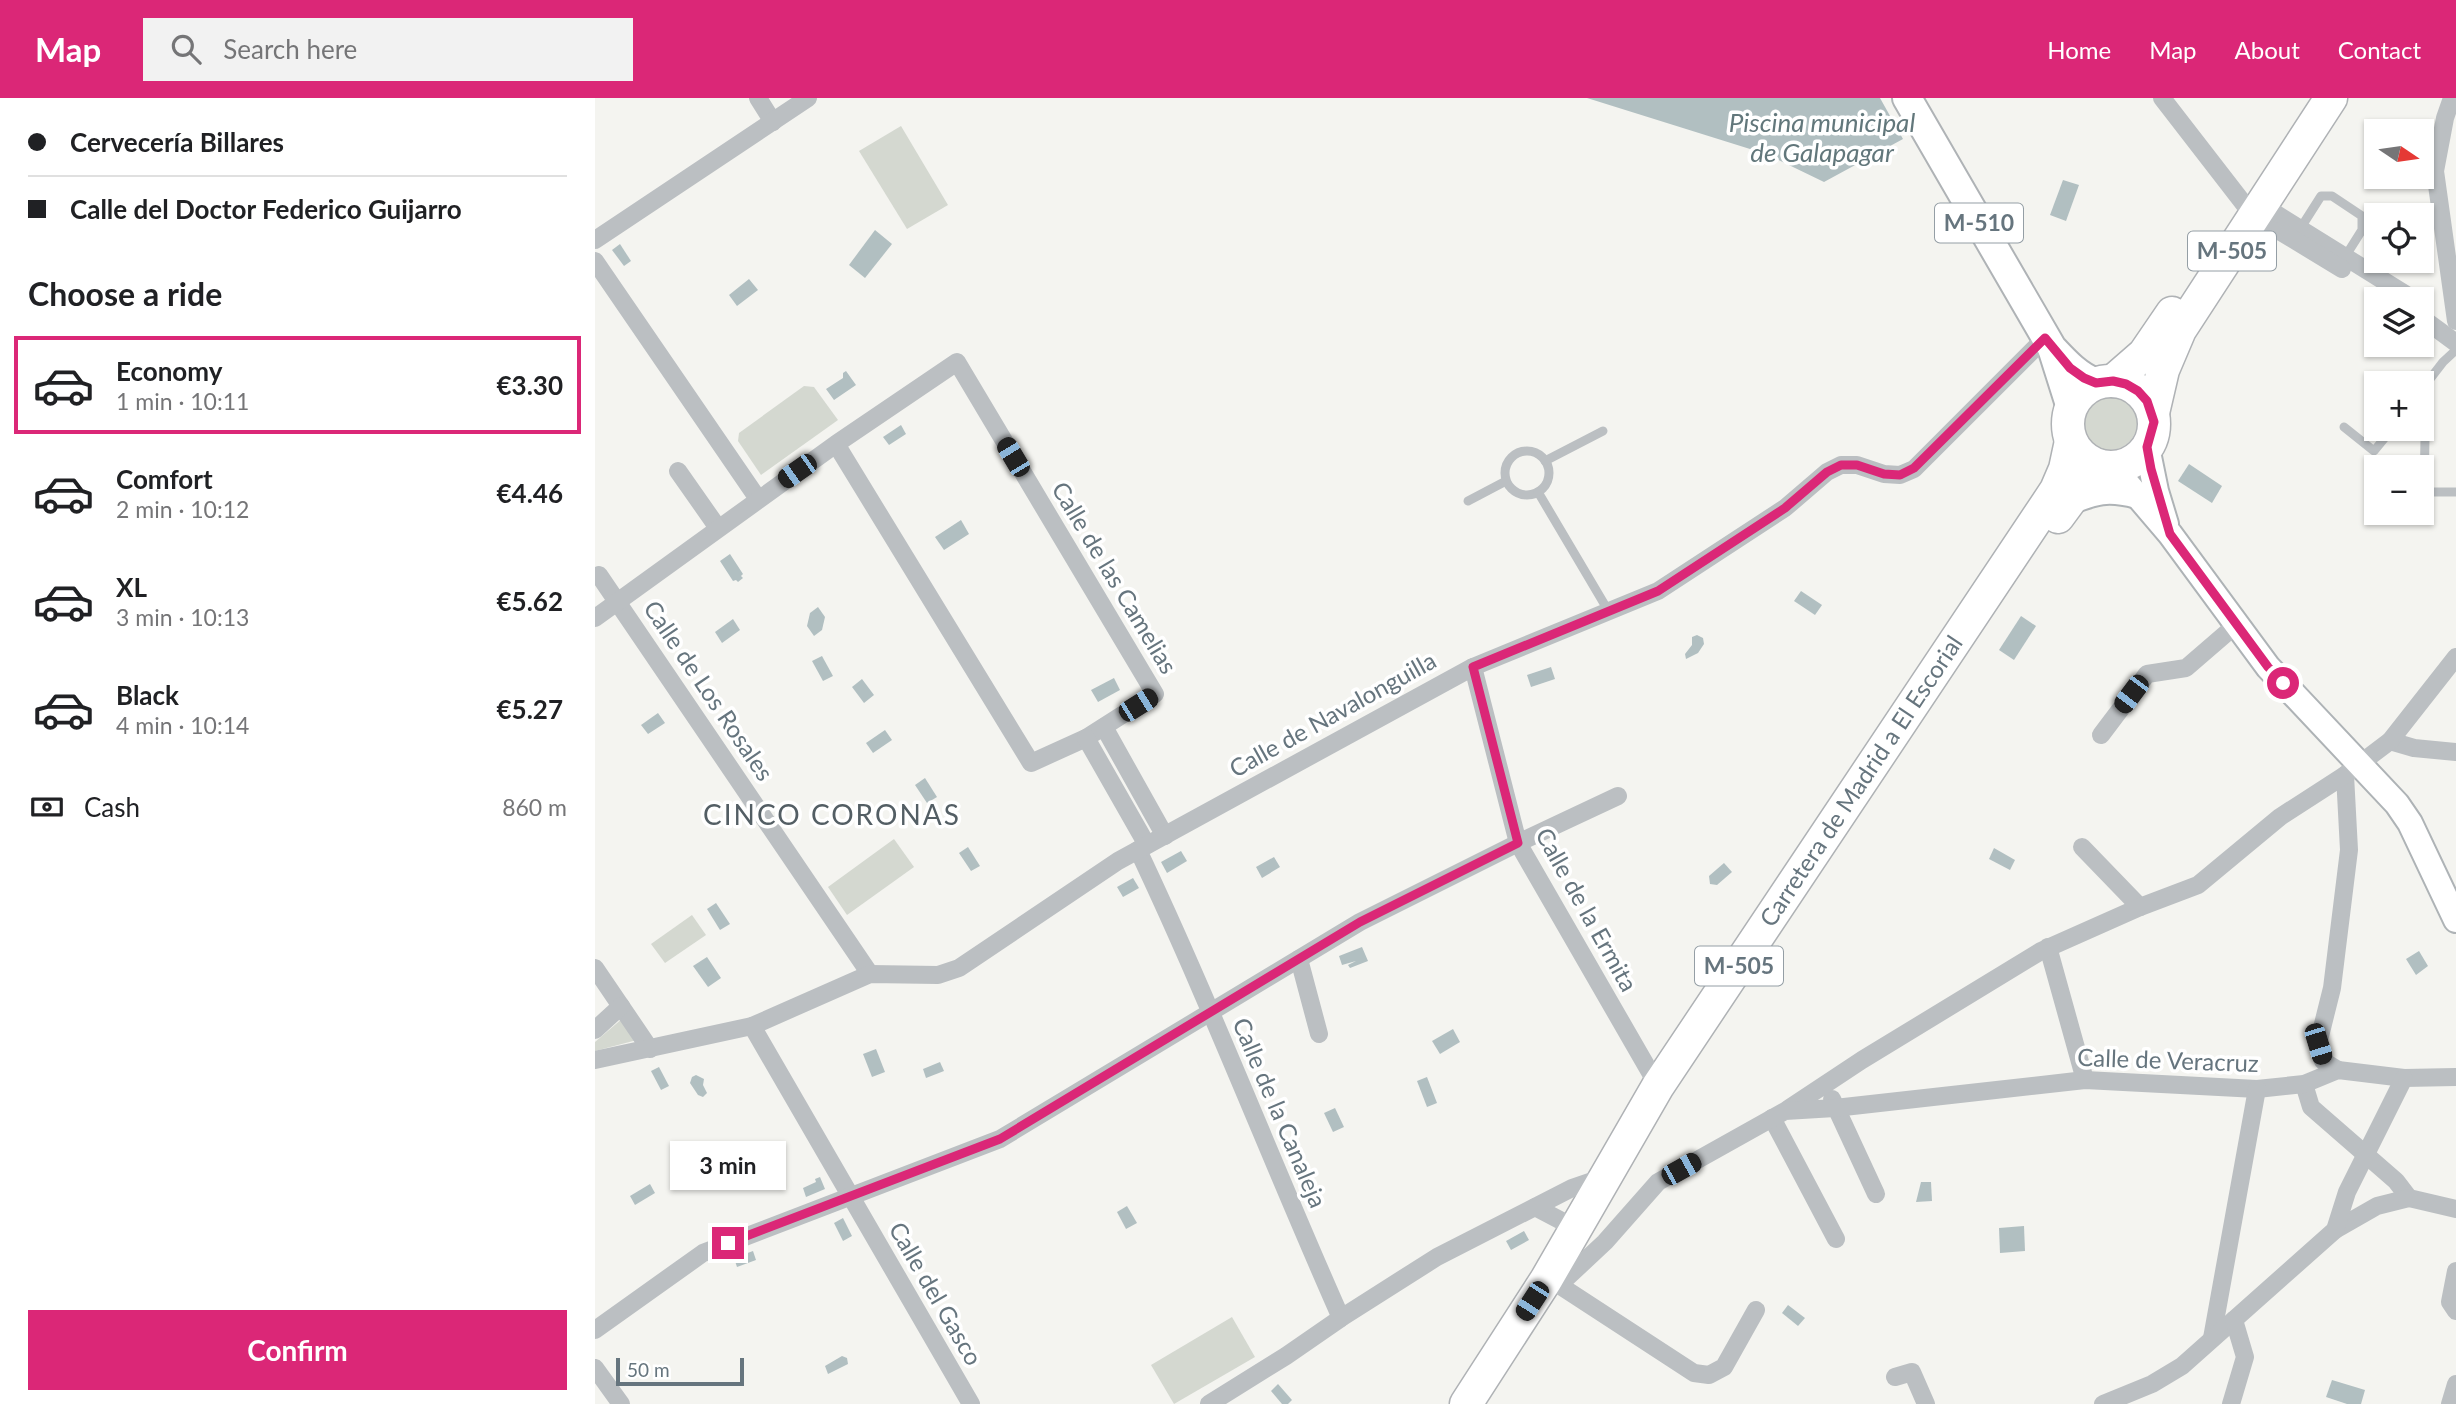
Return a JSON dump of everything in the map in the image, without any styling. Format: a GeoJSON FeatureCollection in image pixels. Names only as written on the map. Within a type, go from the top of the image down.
{"type":"FeatureCollection","features":[{"type":"Feature","properties":{"kind":"highway","name":"M-505"},"geometry":{"type":"LineString","coordinates":[[2106,467],[2132,462],[2147,447],[2154,431],[2153,413],[2163,370],[2180,330],[2252,209],[2313,98]]}},
{"type":"Feature","properties":{"kind":"highway","name":"M-505"},"geometry":{"type":"LineString","coordinates":[[2071,441],[2068,427],[2071,408],[2086,389],[2105,382],[2144,354],[2331,98]]}},
{"type":"Feature","properties":{"kind":"highway"},"geometry":{"type":"LineString","coordinates":[[2105,382],[2126,384],[2138,391],[2153,413]]}},
{"type":"Feature","properties":{"kind":"highway"},"geometry":{"type":"LineString","coordinates":[[2071,441],[2080,454],[2106,467]]}},
{"type":"Feature","properties":{"kind":"highway","name":"Carretera de Madrid a El Escorial"},"geometry":{"type":"LineString","coordinates":[[1465,1404],[1546,1280],[1658,1086],[2034,525],[2056,490],[2065,469],[2071,441]]}},
{"type":"Feature","properties":{"kind":"highway","name":"Carretera de Madrid a El Escorial"},"geometry":{"type":"LineString","coordinates":[[1482,1404],[1559,1285],[1696,1055],[1870,800],[2067,503],[2106,467]]}},
{"type":"Feature","properties":{"kind":"main road","name":"M-510"},"geometry":{"type":"LineString","coordinates":[[1907,98],[2049,343],[2070,368],[2084,378],[2105,382]]}},
{"type":"Feature","properties":{"kind":"main road","name":"M-510"},"geometry":{"type":"LineString","coordinates":[[2049,343],[2071,408]]}},
{"type":"Feature","properties":{"kind":"main road"},"geometry":{"type":"LineString","coordinates":[[2147,447],[2156,491],[2170,534]]}},
{"type":"Feature","properties":{"kind":"main road"},"geometry":{"type":"LineString","coordinates":[[2106,467],[2137,496],[2170,534],[2268,667],[2353,770],[2379,782],[2410,822],[2449,890],[2456,920]]}},
{"type":"Feature","properties":{"kind":"main road"},"geometry":{"type":"LineString","coordinates":[[2067,503],[2098,491],[2116,491],[2137,496]]}},
{"type":"Feature","properties":{"kind":"street"},"geometry":{"type":"LineString","coordinates":[[758,98],[773,122]]}},
{"type":"Feature","properties":{"kind":"street"},"geometry":{"type":"LineString","coordinates":[[595,240],[808,98]]}},
{"type":"Feature","properties":{"kind":"street"},"geometry":{"type":"LineString","coordinates":[[2162,98],[2252,209],[2281,232],[2371,287]]}},
{"type":"Feature","properties":{"kind":"street"},"geometry":{"type":"LineString","coordinates":[[2452,98],[2445,118],[2435,171],[2456,321]]}},
{"type":"Feature","properties":{"kind":"street"},"geometry":{"type":"LineString","coordinates":[[2252,209],[2273,212],[2394,287]]}},
{"type":"Feature","properties":{"kind":"street"},"geometry":{"type":"LineString","coordinates":[[595,261],[758,499]]}},
{"type":"Feature","properties":{"kind":"street"},"geometry":{"type":"LineString","coordinates":[[2434,313],[2456,328]]}},
{"type":"Feature","properties":{"kind":"street"},"geometry":{"type":"LineString","coordinates":[[2434,327],[2456,343]]}},
{"type":"Feature","properties":{"kind":"street","name":"Calle de Navalonguilla"},"geometry":{"type":"LineString","coordinates":[[595,1060],[753,1026],[870,974],[939,975],[959,968],[1118,861],[1473,667],[1658,591],[1785,508],[1827,472],[1841,465],[1857,465],[1884,474],[1900,475],[1914,468],[2049,343]]}},
{"type":"Feature","properties":{"kind":"street","name":"Calle de las Camelias"},"geometry":{"type":"LineString","coordinates":[[957,362],[1155,694],[1086,738],[1031,763],[836,444],[957,362]]}},
{"type":"Feature","properties":{"kind":"street"},"geometry":{"type":"LineString","coordinates":[[595,618],[836,444]]}},
{"type":"Feature","properties":{"kind":"street"},"geometry":{"type":"LineString","coordinates":[[678,471],[718,528]]}},
{"type":"Feature","properties":{"kind":"street","name":"Calle de Los Rosales"},"geometry":{"type":"LineString","coordinates":[[599,575],[870,974]]}},
{"type":"Feature","properties":{"kind":"street"},"geometry":{"type":"LineString","coordinates":[[2101,734],[2147,674],[2186,667],[2237,624]]}},
{"type":"Feature","properties":{"kind":"street","name":"Calle de Veracruz"},"geometry":{"type":"LineString","coordinates":[[1559,1285],[1605,1242],[1658,1182],[1779,1115],[2048,947],[2198,885],[2280,817],[2353,770],[2390,741],[2453,664]]}},
{"type":"Feature","properties":{"kind":"street","name":"Calle de la Ermita"},"geometry":{"type":"LineString","coordinates":[[1473,667],[1518,843],[1658,1086]]}},
{"type":"Feature","properties":{"kind":"street"},"geometry":{"type":"LineString","coordinates":[[1104,727],[1165,836]]}},
{"type":"Feature","properties":{"kind":"street"},"geometry":{"type":"LineString","coordinates":[[1086,738],[1143,847]]}},
{"type":"Feature","properties":{"kind":"street"},"geometry":{"type":"LineString","coordinates":[[2390,741],[2414,748],[2456,752]]}},
{"type":"Feature","properties":{"kind":"street"},"geometry":{"type":"LineString","coordinates":[[2337,1070],[2323,1061],[2318,1044],[2332,988],[2349,850],[2353,770]]}},
{"type":"Feature","properties":{"kind":"street"},"geometry":{"type":"LineString","coordinates":[[595,1330],[703,1253],[1000,1139],[1360,922],[1618,796]]}},
{"type":"Feature","properties":{"kind":"street","name":"Calle de la Canaleja"},"geometry":{"type":"LineString","coordinates":[[1143,847],[1209,1012],[1341,1318]]}},
{"type":"Feature","properties":{"kind":"street"},"geometry":{"type":"LineString","coordinates":[[2082,847],[2140,907]]}},
{"type":"Feature","properties":{"kind":"street"},"geometry":{"type":"LineString","coordinates":[[2048,947],[2085,1080]]}},
{"type":"Feature","properties":{"kind":"street"},"geometry":{"type":"LineString","coordinates":[[1299,958],[1319,1034]]}},
{"type":"Feature","properties":{"kind":"street"},"geometry":{"type":"LineString","coordinates":[[595,968],[650,1049]]}},
{"type":"Feature","properties":{"kind":"street"},"geometry":{"type":"LineString","coordinates":[[595,1030],[621,1006]]}},
{"type":"Feature","properties":{"kind":"street","name":"Calle del Gasco"},"geometry":{"type":"LineString","coordinates":[[753,1026],[971,1404]]}},
{"type":"Feature","properties":{"kind":"street","name":"Calle de Veracruz"},"geometry":{"type":"LineString","coordinates":[[1779,1115],[2085,1080],[2257,1089],[2304,1084],[2337,1070],[2403,1078],[2456,1077]]}},
{"type":"Feature","properties":{"kind":"street"},"geometry":{"type":"LineString","coordinates":[[2335,1230],[2347,1192],[2403,1078]]}},
{"type":"Feature","properties":{"kind":"street"},"geometry":{"type":"LineString","coordinates":[[1830,1082],[1835,1108],[1876,1194]]}},
{"type":"Feature","properties":{"kind":"street"},"geometry":{"type":"LineString","coordinates":[[2304,1084],[2311,1107],[2396,1181],[2409,1198]]}},
{"type":"Feature","properties":{"kind":"street"},"geometry":{"type":"LineString","coordinates":[[2212,1338],[2257,1089]]}},
{"type":"Feature","properties":{"kind":"street"},"geometry":{"type":"LineString","coordinates":[[1779,1115],[1836,1239]]}},
{"type":"Feature","properties":{"kind":"street"},"geometry":{"type":"LineString","coordinates":[[1209,1404],[1437,1257],[1572,1188],[1607,1175]]}},
{"type":"Feature","properties":{"kind":"street"},"geometry":{"type":"LineString","coordinates":[[2103,1404],[2152,1384],[2182,1366],[2335,1230],[2377,1206],[2409,1198],[2456,1209]]}},
{"type":"Feature","properties":{"kind":"street"},"geometry":{"type":"LineString","coordinates":[[1535,1208],[1575,1228]]}},
{"type":"Feature","properties":{"kind":"street"},"geometry":{"type":"LineString","coordinates":[[2456,1271],[2449,1302],[2456,1311]]}},
{"type":"Feature","properties":{"kind":"street"},"geometry":{"type":"LineString","coordinates":[[1559,1285],[1694,1373],[1709,1375],[1724,1367],[1756,1310]]}},
{"type":"Feature","properties":{"kind":"street"},"geometry":{"type":"LineString","coordinates":[[2231,1404],[2245,1357],[2234,1320]]}},
{"type":"Feature","properties":{"kind":"street"},"geometry":{"type":"LineString","coordinates":[[2212,1338],[2231,1345],[2245,1357]]}},
{"type":"Feature","properties":{"kind":"street"},"geometry":{"type":"LineString","coordinates":[[595,1368],[621,1404]]}},
{"type":"Feature","properties":{"kind":"street"},"geometry":{"type":"LineString","coordinates":[[1895,1377],[1912,1373],[1926,1404]]}},
{"type":"Feature","properties":{"kind":"street"},"geometry":{"type":"LineString","coordinates":[[2152,1384],[2168,1393]]}},
{"type":"Feature","properties":{"kind":"street"},"geometry":{"type":"LineString","coordinates":[[2450,1404],[2456,1384]]}},
{"type":"Feature","properties":{"kind":"lane"},"geometry":{"type":"LineString","coordinates":[[2300,229],[2321,196],[2332,196],[2362,216],[2362,230],[2345,257]]}},
{"type":"Feature","properties":{"kind":"lane"},"geometry":{"type":"LineString","coordinates":[[2434,375],[2456,350]]}},
{"type":"Feature","properties":{"kind":"lane"},"geometry":{"type":"LineString","coordinates":[[2344,427],[2374,451],[2382,441]]}},
{"type":"Feature","properties":{"kind":"lane"},"geometry":{"type":"LineString","coordinates":[[1545,461],[1603,431]]}},
{"type":"Feature","properties":{"kind":"lane"},"geometry":{"type":"LineString","coordinates":[[2424,441],[2424,492],[2456,492]]}},
{"type":"Feature","properties":{"kind":"lane"},"geometry":{"type":"LineString","coordinates":[[1530,451],[1545,461],[1548,478],[1538,492],[1523,495],[1510,488],[1504,472],[1513,456],[1530,451]]}},
{"type":"Feature","properties":{"kind":"lane"},"geometry":{"type":"LineString","coordinates":[[1468,501],[1506,481]]}},
{"type":"Feature","properties":{"kind":"lane"},"geometry":{"type":"LineString","coordinates":[[1538,492],[1609,612]]}},
{"type":"Feature","properties":{"kind":"shaded area"},"geometry":{"type":"Polygon","coordinates":[[[901,126],[948,205],[907,229],[859,151],[901,126]]]}},
{"type":"Feature","properties":{"kind":"shaded area"},"geometry":{"type":"Polygon","coordinates":[[[804,386],[814,387],[838,420],[761,475],[738,441],[739,433],[804,386]]]}},
{"type":"Feature","properties":{"kind":"shaded area"},"geometry":{"type":"Polygon","coordinates":[[[2110,396],[2129,404],[2137,423],[2129,442],[2110,450],[2091,442],[2083,423],[2091,404],[2110,396]]]}},
{"type":"Feature","properties":{"kind":"shaded area"},"geometry":{"type":"Polygon","coordinates":[[[894,839],[914,867],[847,915],[828,887],[894,839]]]}},
{"type":"Feature","properties":{"kind":"shaded area"},"geometry":{"type":"Polygon","coordinates":[[[692,915],[706,935],[665,963],[651,944],[692,915]]]}},
{"type":"Feature","properties":{"kind":"shaded area"},"geometry":{"type":"Polygon","coordinates":[[[623,1018],[637,1040],[595,1051],[595,1042],[623,1018]]]}},
{"type":"Feature","properties":{"kind":"shaded area"},"geometry":{"type":"Polygon","coordinates":[[[1232,1317],[1255,1357],[1174,1404],[1151,1365],[1232,1317]]]}},
{"type":"Feature","properties":{"kind":"water","name":"Piscina municipal de Galapagar"},"geometry":{"type":"Polygon","coordinates":[[[1587,98],[1880,98],[1903,139],[1824,182],[1766,154],[1587,98]]]}},
{"type":"Feature","properties":{"kind":"water"},"geometry":{"type":"Polygon","coordinates":[[[2063,180],[2079,185],[2066,221],[2050,215],[2063,180]]]}},
{"type":"Feature","properties":{"kind":"water"},"geometry":{"type":"Polygon","coordinates":[[[875,230],[892,244],[865,278],[849,265],[875,230]]]}},
{"type":"Feature","properties":{"kind":"water"},"geometry":{"type":"Polygon","coordinates":[[[620,244],[631,261],[624,266],[612,250],[620,244]]]}},
{"type":"Feature","properties":{"kind":"water"},"geometry":{"type":"Polygon","coordinates":[[[749,279],[758,290],[737,306],[729,295],[749,279]]]}},
{"type":"Feature","properties":{"kind":"water"},"geometry":{"type":"Polygon","coordinates":[[[846,371],[856,385],[834,400],[826,389],[843,378],[846,371]]]}},
{"type":"Feature","properties":{"kind":"water"},"geometry":{"type":"Polygon","coordinates":[[[901,425],[906,434],[889,445],[883,437],[901,425]]]}},
{"type":"Feature","properties":{"kind":"water"},"geometry":{"type":"Polygon","coordinates":[[[2189,464],[2222,486],[2212,503],[2178,481],[2189,464]]]}},
{"type":"Feature","properties":{"kind":"water"},"geometry":{"type":"Polygon","coordinates":[[[961,520],[969,534],[944,550],[935,537],[961,520]]]}},
{"type":"Feature","properties":{"kind":"water"},"geometry":{"type":"Polygon","coordinates":[[[730,554],[743,574],[743,578],[738,582],[733,581],[720,561],[730,554]]]}},
{"type":"Feature","properties":{"kind":"water"},"geometry":{"type":"Polygon","coordinates":[[[1801,591],[1822,605],[1815,615],[1794,601],[1801,591]]]}},
{"type":"Feature","properties":{"kind":"water"},"geometry":{"type":"Polygon","coordinates":[[[818,607],[825,617],[822,630],[814,636],[807,626],[810,613],[818,607]]]}},
{"type":"Feature","properties":{"kind":"water"},"geometry":{"type":"Polygon","coordinates":[[[2021,616],[2036,626],[2014,660],[1999,650],[2021,616]]]}},
{"type":"Feature","properties":{"kind":"water"},"geometry":{"type":"Polygon","coordinates":[[[733,619],[740,630],[722,643],[715,632],[733,619]]]}},
{"type":"Feature","properties":{"kind":"water"},"geometry":{"type":"Polygon","coordinates":[[[1697,635],[1703,638],[1704,644],[1698,653],[1686,659],[1685,654],[1692,645],[1692,637],[1697,635]]]}},
{"type":"Feature","properties":{"kind":"water"},"geometry":{"type":"Polygon","coordinates":[[[822,656],[833,676],[823,681],[812,661],[822,656]]]}},
{"type":"Feature","properties":{"kind":"water"},"geometry":{"type":"Polygon","coordinates":[[[1551,667],[1555,679],[1531,687],[1527,675],[1551,667]]]}},
{"type":"Feature","properties":{"kind":"water"},"geometry":{"type":"Polygon","coordinates":[[[1114,678],[1120,690],[1098,702],[1091,690],[1114,678]]]}},
{"type":"Feature","properties":{"kind":"water"},"geometry":{"type":"Polygon","coordinates":[[[862,679],[874,695],[864,703],[852,687],[862,679]]]}},
{"type":"Feature","properties":{"kind":"water"},"geometry":{"type":"Polygon","coordinates":[[[658,713],[665,723],[648,734],[641,725],[658,713]]]}},
{"type":"Feature","properties":{"kind":"water"},"geometry":{"type":"Polygon","coordinates":[[[885,730],[892,740],[873,753],[866,743],[885,730]]]}},
{"type":"Feature","properties":{"kind":"water"},"geometry":{"type":"Polygon","coordinates":[[[925,778],[937,797],[927,803],[915,785],[925,778]]]}},
{"type":"Feature","properties":{"kind":"water"},"geometry":{"type":"Polygon","coordinates":[[[968,847],[980,866],[971,871],[959,853],[968,847]]]}},
{"type":"Feature","properties":{"kind":"water"},"geometry":{"type":"Polygon","coordinates":[[[1994,848],[2015,860],[2010,870],[1989,859],[1994,848]]]}},
{"type":"Feature","properties":{"kind":"water"},"geometry":{"type":"Polygon","coordinates":[[[1181,851],[1187,861],[1167,873],[1161,862],[1181,851]]]}},
{"type":"Feature","properties":{"kind":"water"},"geometry":{"type":"Polygon","coordinates":[[[1274,857],[1280,867],[1262,878],[1256,867],[1274,857]]]}},
{"type":"Feature","properties":{"kind":"water"},"geometry":{"type":"Polygon","coordinates":[[[1724,863],[1732,872],[1717,885],[1710,884],[1709,876],[1724,863]]]}},
{"type":"Feature","properties":{"kind":"water"},"geometry":{"type":"Polygon","coordinates":[[[1133,878],[1139,888],[1123,897],[1117,887],[1133,878]]]}},
{"type":"Feature","properties":{"kind":"water"},"geometry":{"type":"Polygon","coordinates":[[[716,903],[730,924],[720,930],[707,909],[716,903]]]}},
{"type":"Feature","properties":{"kind":"water"},"geometry":{"type":"Polygon","coordinates":[[[1362,947],[1368,961],[1350,968],[1348,965],[1356,961],[1342,965],[1339,956],[1362,947]]]}},
{"type":"Feature","properties":{"kind":"water"},"geometry":{"type":"Polygon","coordinates":[[[2419,951],[2428,966],[2416,975],[2406,959],[2419,951]]]}},
{"type":"Feature","properties":{"kind":"water"},"geometry":{"type":"Polygon","coordinates":[[[707,957],[721,978],[708,987],[693,966],[707,957]]]}},
{"type":"Feature","properties":{"kind":"water"},"geometry":{"type":"Polygon","coordinates":[[[1453,1029],[1460,1042],[1440,1054],[1432,1041],[1453,1029]]]}},
{"type":"Feature","properties":{"kind":"water"},"geometry":{"type":"Polygon","coordinates":[[[876,1049],[885,1072],[872,1077],[863,1054],[876,1049]]]}},
{"type":"Feature","properties":{"kind":"water"},"geometry":{"type":"Polygon","coordinates":[[[940,1062],[944,1071],[926,1078],[923,1069],[940,1062]]]}},
{"type":"Feature","properties":{"kind":"water"},"geometry":{"type":"Polygon","coordinates":[[[659,1067],[669,1086],[661,1090],[651,1071],[659,1067]]]}},
{"type":"Feature","properties":{"kind":"water"},"geometry":{"type":"Polygon","coordinates":[[[696,1075],[704,1079],[703,1085],[707,1093],[703,1097],[698,1095],[690,1083],[696,1075]]]}},
{"type":"Feature","properties":{"kind":"water"},"geometry":{"type":"Polygon","coordinates":[[[1427,1077],[1437,1103],[1427,1107],[1417,1081],[1427,1077]]]}},
{"type":"Feature","properties":{"kind":"water"},"geometry":{"type":"Polygon","coordinates":[[[1335,1108],[1344,1127],[1333,1132],[1324,1113],[1335,1108]]]}},
{"type":"Feature","properties":{"kind":"water"},"geometry":{"type":"Polygon","coordinates":[[[820,1177],[825,1189],[806,1197],[803,1188],[820,1177]]]}},
{"type":"Feature","properties":{"kind":"water"},"geometry":{"type":"Polygon","coordinates":[[[1921,1182],[1931,1182],[1932,1201],[1916,1202],[1921,1182]]]}},
{"type":"Feature","properties":{"kind":"water"},"geometry":{"type":"Polygon","coordinates":[[[650,1184],[655,1193],[635,1205],[630,1196],[650,1184]]]}},
{"type":"Feature","properties":{"kind":"water"},"geometry":{"type":"Polygon","coordinates":[[[1127,1206],[1137,1223],[1126,1229],[1117,1212],[1127,1206]]]}},
{"type":"Feature","properties":{"kind":"water"},"geometry":{"type":"Polygon","coordinates":[[[843,1218],[852,1236],[843,1241],[834,1223],[843,1218]]]}},
{"type":"Feature","properties":{"kind":"water"},"geometry":{"type":"Polygon","coordinates":[[[2024,1226],[2025,1251],[2000,1253],[1999,1228],[2024,1226]]]}},
{"type":"Feature","properties":{"kind":"water"},"geometry":{"type":"Polygon","coordinates":[[[1524,1231],[1529,1240],[1511,1250],[1506,1241],[1524,1231]]]}},
{"type":"Feature","properties":{"kind":"water"},"geometry":{"type":"Polygon","coordinates":[[[753,1251],[756,1260],[737,1267],[734,1258],[753,1251]]]}},
{"type":"Feature","properties":{"kind":"water"},"geometry":{"type":"Polygon","coordinates":[[[1788,1305],[1805,1318],[1798,1326],[1782,1313],[1788,1305]]]}},
{"type":"Feature","properties":{"kind":"water"},"geometry":{"type":"Polygon","coordinates":[[[842,1356],[847,1358],[848,1364],[828,1374],[825,1366],[842,1356]]]}},
{"type":"Feature","properties":{"kind":"water"},"geometry":{"type":"Polygon","coordinates":[[[2332,1380],[2365,1390],[2361,1404],[2347,1404],[2326,1397],[2332,1380]]]}},
{"type":"Feature","properties":{"kind":"water"},"geometry":{"type":"Polygon","coordinates":[[[1278,1384],[1292,1400],[1288,1404],[1282,1404],[1271,1391],[1278,1384]]]}},
{"type":"Feature","properties":{"kind":"district","name":"CINCO CORONAS"},"geometry":{"type":"Point","coordinates":[832,815]}},
{"type":"Feature","properties":{"kind":"route"},"geometry":{"type":"LineString","coordinates":[[728,1243],[1000,1139],[1360,922],[1518,843],[1473,667],[1658,591],[1785,508],[1827,472],[1841,465],[1857,465],[1884,474],[1900,475],[1914,468],[2045,338],[2070,368],[2084,378],[2096,383],[2113,381],[2126,384],[2138,391],[2147,401],[2153,413],[2154,431],[2147,447],[2156,491],[2170,534],[2268,667],[2283,683]]}}]}
